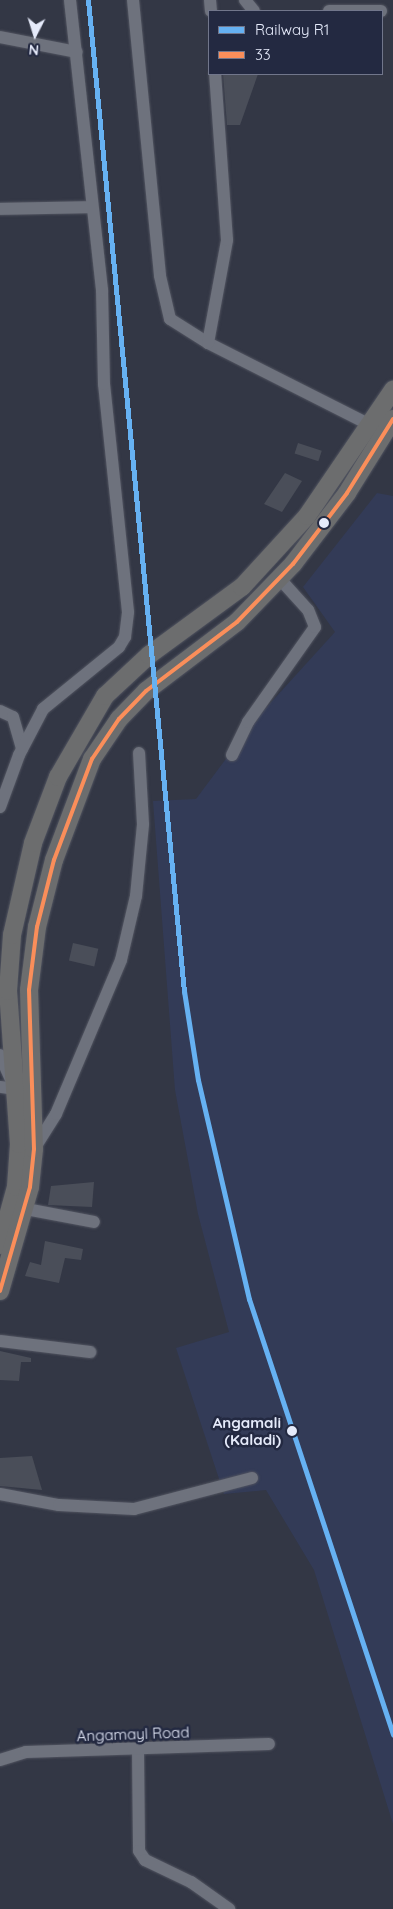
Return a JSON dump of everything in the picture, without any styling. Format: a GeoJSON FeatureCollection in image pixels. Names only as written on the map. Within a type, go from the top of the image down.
{"type":"FeatureCollection","features":[{"type":"Feature","properties":{"kind":"highway"},"geometry":{"type":"LineString","coordinates":[[1,1242],[16,1186],[19,1144],[7,1088],[8,992],[20,891],[33,843],[63,767],[105,696],[149,655],[190,628],[242,588],[321,499],[393,390]]}},
{"type":"Feature","properties":{"kind":"highway"},"geometry":{"type":"LineString","coordinates":[[0,1291],[26,1209],[34,1149],[29,990],[37,927],[54,860],[100,742],[146,691],[201,651],[254,607],[331,516],[393,419]]}},
{"type":"Feature","properties":{"kind":"highway"},"geometry":{"type":"LineString","coordinates":[[242,588],[254,607]]}},
{"type":"Feature","properties":{"kind":"street"},"geometry":{"type":"LineString","coordinates":[[0,807],[22,749],[43,709],[110,656],[125,637],[128,612],[104,384],[102,290],[70,0]]}},
{"type":"Feature","properties":{"kind":"street"},"geometry":{"type":"LineString","coordinates":[[133,0],[160,276],[170,319],[208,343],[370,425]]}},
{"type":"Feature","properties":{"kind":"street"},"geometry":{"type":"LineString","coordinates":[[245,0],[253,10]]}},
{"type":"Feature","properties":{"kind":"street"},"geometry":{"type":"LineString","coordinates":[[1,37],[77,52]]}},
{"type":"Feature","properties":{"kind":"street"},"geometry":{"type":"LineString","coordinates":[[208,343],[227,240],[215,75]]}},
{"type":"Feature","properties":{"kind":"street"},"geometry":{"type":"LineString","coordinates":[[0,209],[92,207]]}},
{"type":"Feature","properties":{"kind":"street"},"geometry":{"type":"LineString","coordinates":[[232,756],[248,722],[315,627],[308,610],[279,578]]}},
{"type":"Feature","properties":{"kind":"street"},"geometry":{"type":"LineString","coordinates":[[0,711],[13,717],[22,749]]}},
{"type":"Feature","properties":{"kind":"street"},"geometry":{"type":"LineString","coordinates":[[34,1149],[56,1114],[121,960],[136,896],[143,824],[139,753]]}},
{"type":"Feature","properties":{"kind":"street"},"geometry":{"type":"LineString","coordinates":[[0,1055],[7,1088]]}},
{"type":"Feature","properties":{"kind":"street"},"geometry":{"type":"LineString","coordinates":[[26,1209],[94,1222]]}},
{"type":"Feature","properties":{"kind":"street"},"geometry":{"type":"LineString","coordinates":[[0,1341],[90,1352]]}},
{"type":"Feature","properties":{"kind":"street"},"geometry":{"type":"LineString","coordinates":[[0,1494],[59,1506],[134,1509],[252,1478]]}},
{"type":"Feature","properties":{"kind":"street","name":"Angamayl Road"},"geometry":{"type":"LineString","coordinates":[[0,1760],[26,1752],[138,1750],[269,1744]]}},
{"type":"Feature","properties":{"kind":"street"},"geometry":{"type":"LineString","coordinates":[[138,1750],[138,1851],[144,1860],[191,1882],[229,1909]]}},
{"type":"Feature","properties":{"kind":"shaded area"},"geometry":{"type":"Polygon","coordinates":[[[377,493],[393,496],[393,1824],[314,1570],[266,1490],[224,1494],[176,1348],[229,1332],[198,1214],[175,1090],[153,801],[196,799],[255,720],[335,632],[303,587],[377,493]]]}},
{"type":"Feature","properties":{"kind":"building"},"geometry":{"type":"Polygon","coordinates":[[[223,75],[258,75],[240,125],[227,125],[223,75]]]}},
{"type":"Feature","properties":{"kind":"building"},"geometry":{"type":"Polygon","coordinates":[[[298,443],[322,451],[318,461],[295,453],[298,443]]]}},
{"type":"Feature","properties":{"kind":"building"},"geometry":{"type":"Polygon","coordinates":[[[285,473],[302,481],[282,512],[264,504],[285,473]]]}},
{"type":"Feature","properties":{"kind":"building"},"geometry":{"type":"Polygon","coordinates":[[[73,943],[98,949],[94,966],[69,961],[73,943]]]}},
{"type":"Feature","properties":{"kind":"building"},"geometry":{"type":"Polygon","coordinates":[[[94,1182],[92,1207],[48,1205],[51,1186],[94,1182]]]}},
{"type":"Feature","properties":{"kind":"building"},"geometry":{"type":"Polygon","coordinates":[[[45,1241],[83,1249],[81,1260],[65,1258],[59,1283],[25,1276],[30,1262],[41,1265],[45,1241]]]}},
{"type":"Feature","properties":{"kind":"building"},"geometry":{"type":"Polygon","coordinates":[[[0,1351],[31,1358],[31,1362],[21,1362],[19,1381],[0,1380],[0,1351]]]}},
{"type":"Feature","properties":{"kind":"building"},"geometry":{"type":"Polygon","coordinates":[[[32,1456],[42,1490],[0,1486],[0,1458],[32,1456]]]}},
{"type":"Feature","properties":{"kind":"rail line","name":"R1"},"geometry":{"type":"LineString","coordinates":[[88,0],[184,991],[198,1080],[249,1299],[393,1735]]}},
{"type":"Feature","properties":{"kind":"transit line","name":"33"},"geometry":{"type":"LineString","coordinates":[[0,1291],[30,1187],[34,1149],[29,990],[37,927],[54,860],[92,759],[119,719],[146,691],[237,622],[293,564],[347,493],[393,419]]}},
{"type":"Feature","properties":{"kind":"place","name":"Angamali (Kaladi)"},"geometry":{"type":"Point","coordinates":[292,1431]}}]}
